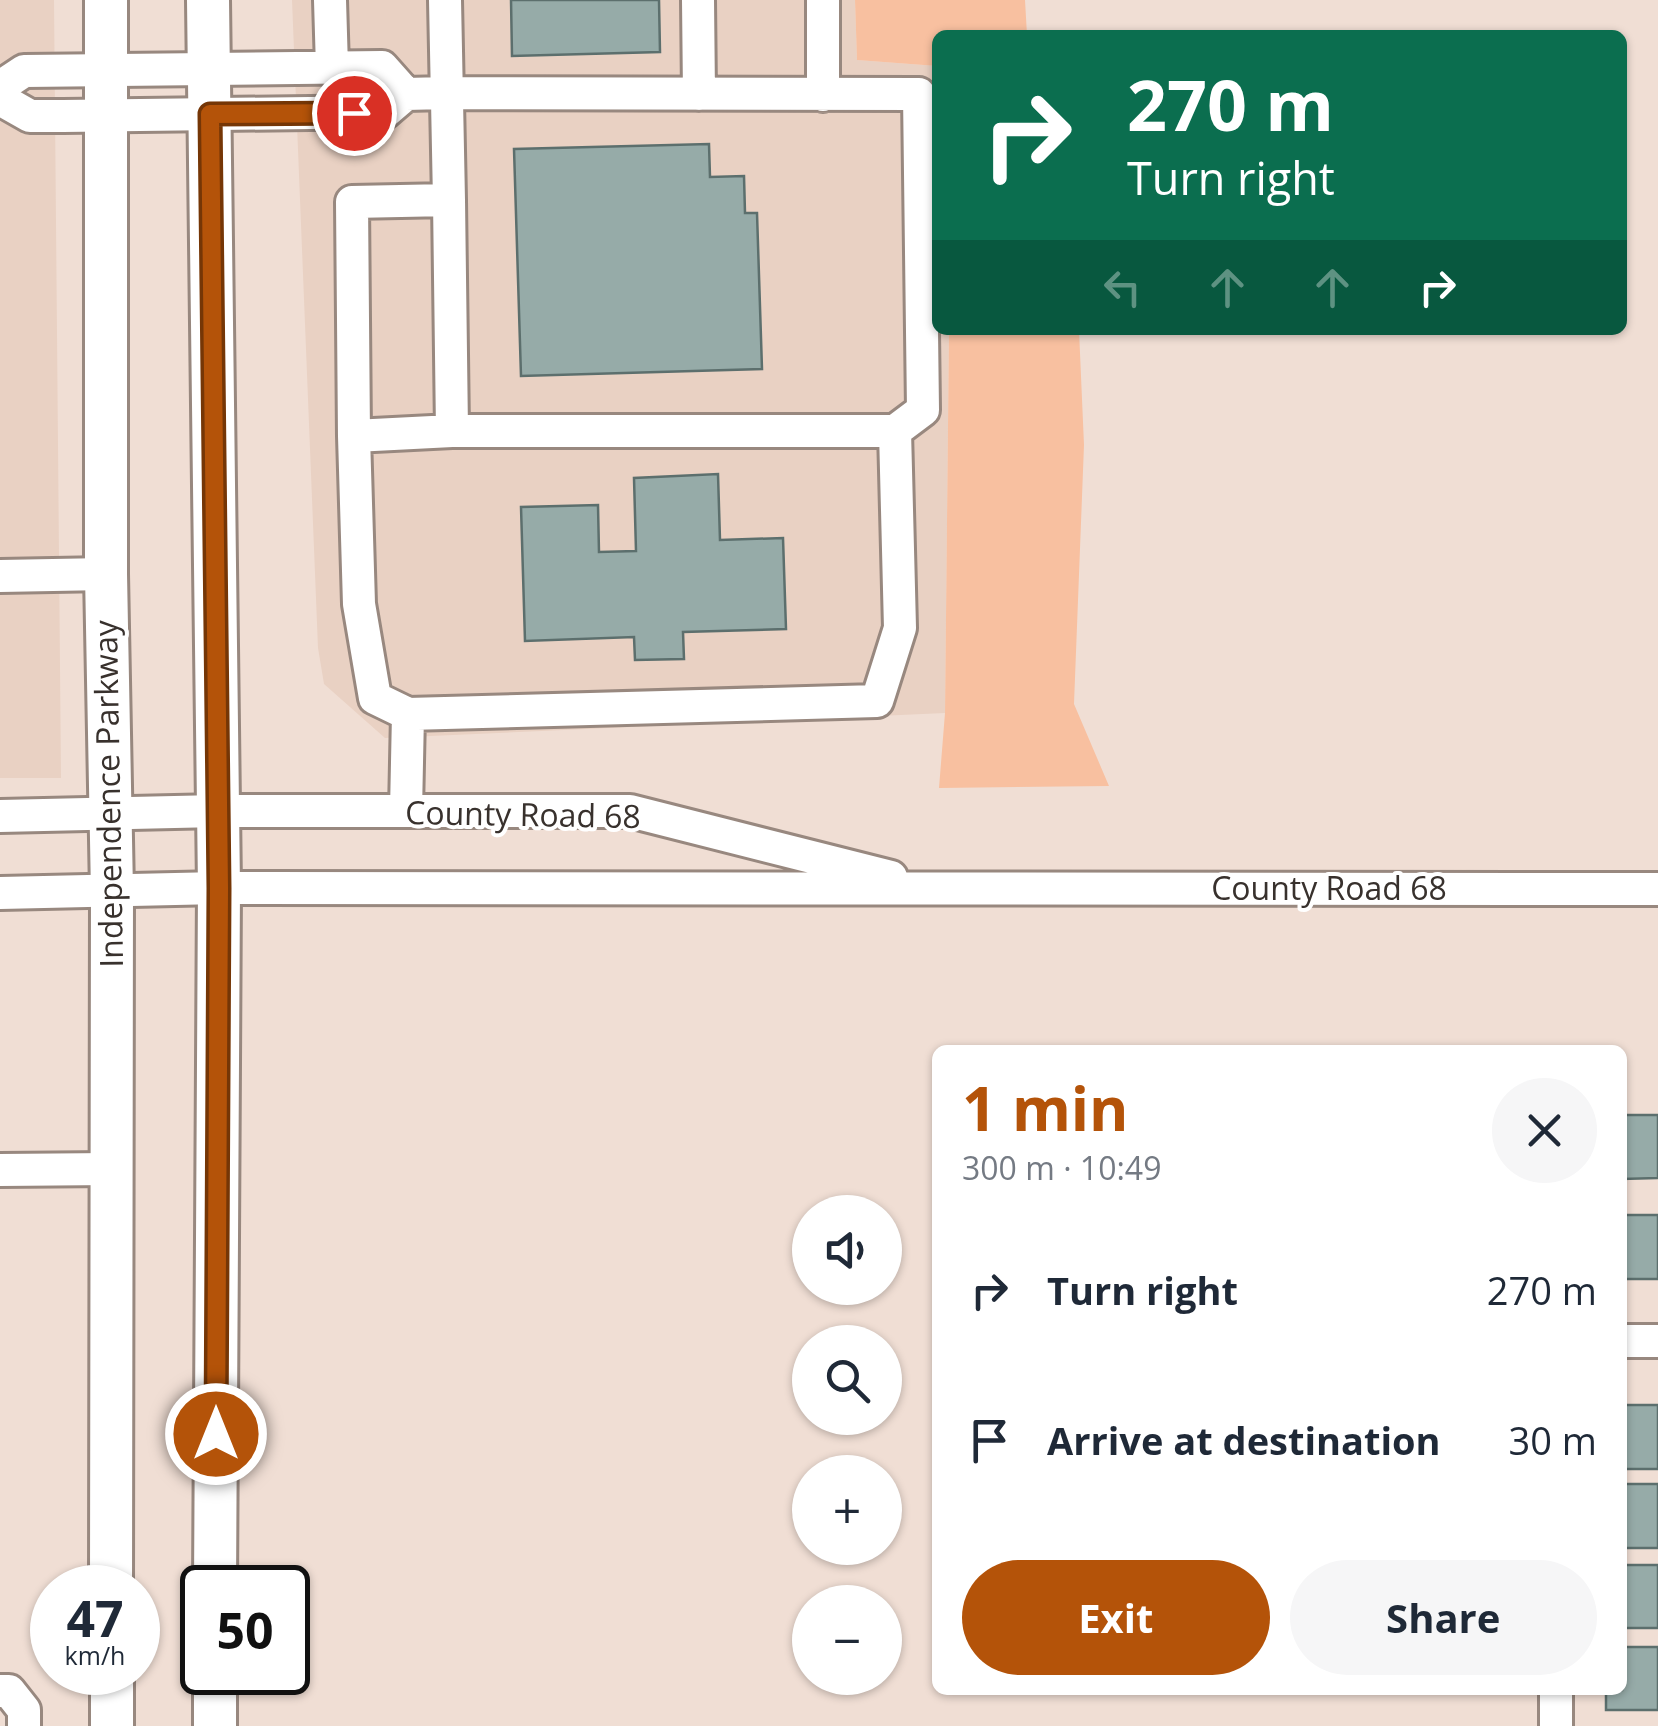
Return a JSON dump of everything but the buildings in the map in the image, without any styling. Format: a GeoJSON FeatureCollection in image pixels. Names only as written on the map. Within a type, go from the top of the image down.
{"type":"FeatureCollection","features":[{"type":"Feature","properties":{"kind":"main road","name":"Independence Parkway"},"geometry":{"type":"LineString","coordinates":[[106,0],[112,1565]]}},
{"type":"Feature","properties":{"kind":"main road"},"geometry":{"type":"LineString","coordinates":[[208,0],[219,888],[216,1565]]}},
{"type":"Feature","properties":{"kind":"main road"},"geometry":{"type":"LineString","coordinates":[[112,1695],[112,1726]]}},
{"type":"Feature","properties":{"kind":"main road"},"geometry":{"type":"LineString","coordinates":[[214,1726],[215,1695]]}},
{"type":"Feature","properties":{"kind":"street"},"geometry":{"type":"LineString","coordinates":[[330,0],[332,68]]}},
{"type":"Feature","properties":{"kind":"street"},"geometry":{"type":"LineString","coordinates":[[445,0],[452,431]]}},
{"type":"Feature","properties":{"kind":"street"},"geometry":{"type":"LineString","coordinates":[[698,0],[698,94]]}},
{"type":"Feature","properties":{"kind":"street"},"geometry":{"type":"LineString","coordinates":[[823,0],[824,95]]}},
{"type":"Feature","properties":{"kind":"street"},"geometry":{"type":"LineString","coordinates":[[0,86],[24,71],[382,68],[406,94]]}},
{"type":"Feature","properties":{"kind":"street"},"geometry":{"type":"LineString","coordinates":[[0,99],[30,116],[107,116],[385,112],[406,94],[919,94],[923,410],[894,431],[452,431],[354,436]]}},
{"type":"Feature","properties":{"kind":"street"},"geometry":{"type":"LineString","coordinates":[[449,200],[352,202],[359,604],[376,698],[408,714],[877,701],[900,628],[894,431]]}},
{"type":"Feature","properties":{"kind":"street"},"geometry":{"type":"LineString","coordinates":[[0,576],[106,574]]}},
{"type":"Feature","properties":{"kind":"street"},"geometry":{"type":"LineString","coordinates":[[406,812],[408,714]]}},
{"type":"Feature","properties":{"kind":"street","name":"County Road 68"},"geometry":{"type":"LineString","coordinates":[[0,816],[630,811],[939,889]]}},
{"type":"Feature","properties":{"kind":"street","name":"County Road 68"},"geometry":{"type":"LineString","coordinates":[[0,893],[219,888],[1658,889]]}},
{"type":"Feature","properties":{"kind":"street"},"geometry":{"type":"LineString","coordinates":[[0,1170],[110,1169]]}},
{"type":"Feature","properties":{"kind":"street"},"geometry":{"type":"LineString","coordinates":[[1627,1341],[1658,1341]]}},
{"type":"Feature","properties":{"kind":"street"},"geometry":{"type":"LineString","coordinates":[[0,1691],[9,1691],[24,1710],[24,1726]]}},
{"type":"Feature","properties":{"kind":"street"},"geometry":{"type":"LineString","coordinates":[[1556,1695],[1556,1726]]}},
{"type":"Feature","properties":{"kind":"shaded area"},"geometry":{"type":"Polygon","coordinates":[[[0,0],[54,0],[61,778],[0,778],[0,0]]]}},
{"type":"Feature","properties":{"kind":"shaded area"},"geometry":{"type":"Polygon","coordinates":[[[292,0],[855,0],[857,60],[932,66],[932,335],[949,335],[945,713],[385,738],[324,684],[318,648],[292,0]]]}},
{"type":"Feature","properties":{"kind":"shaded area"},"geometry":{"type":"Polygon","coordinates":[[[855,0],[1025,0],[1027,30],[932,30],[932,66],[857,60],[855,0]]]}},
{"type":"Feature","properties":{"kind":"shaded area"},"geometry":{"type":"Polygon","coordinates":[[[949,335],[1079,335],[1084,445],[1074,704],[1109,786],[939,788],[945,713],[949,335]]]}},
{"type":"Feature","properties":{"kind":"route"},"geometry":{"type":"LineString","coordinates":[[216,1434],[219,888],[210,114],[354,113]]}}]}
